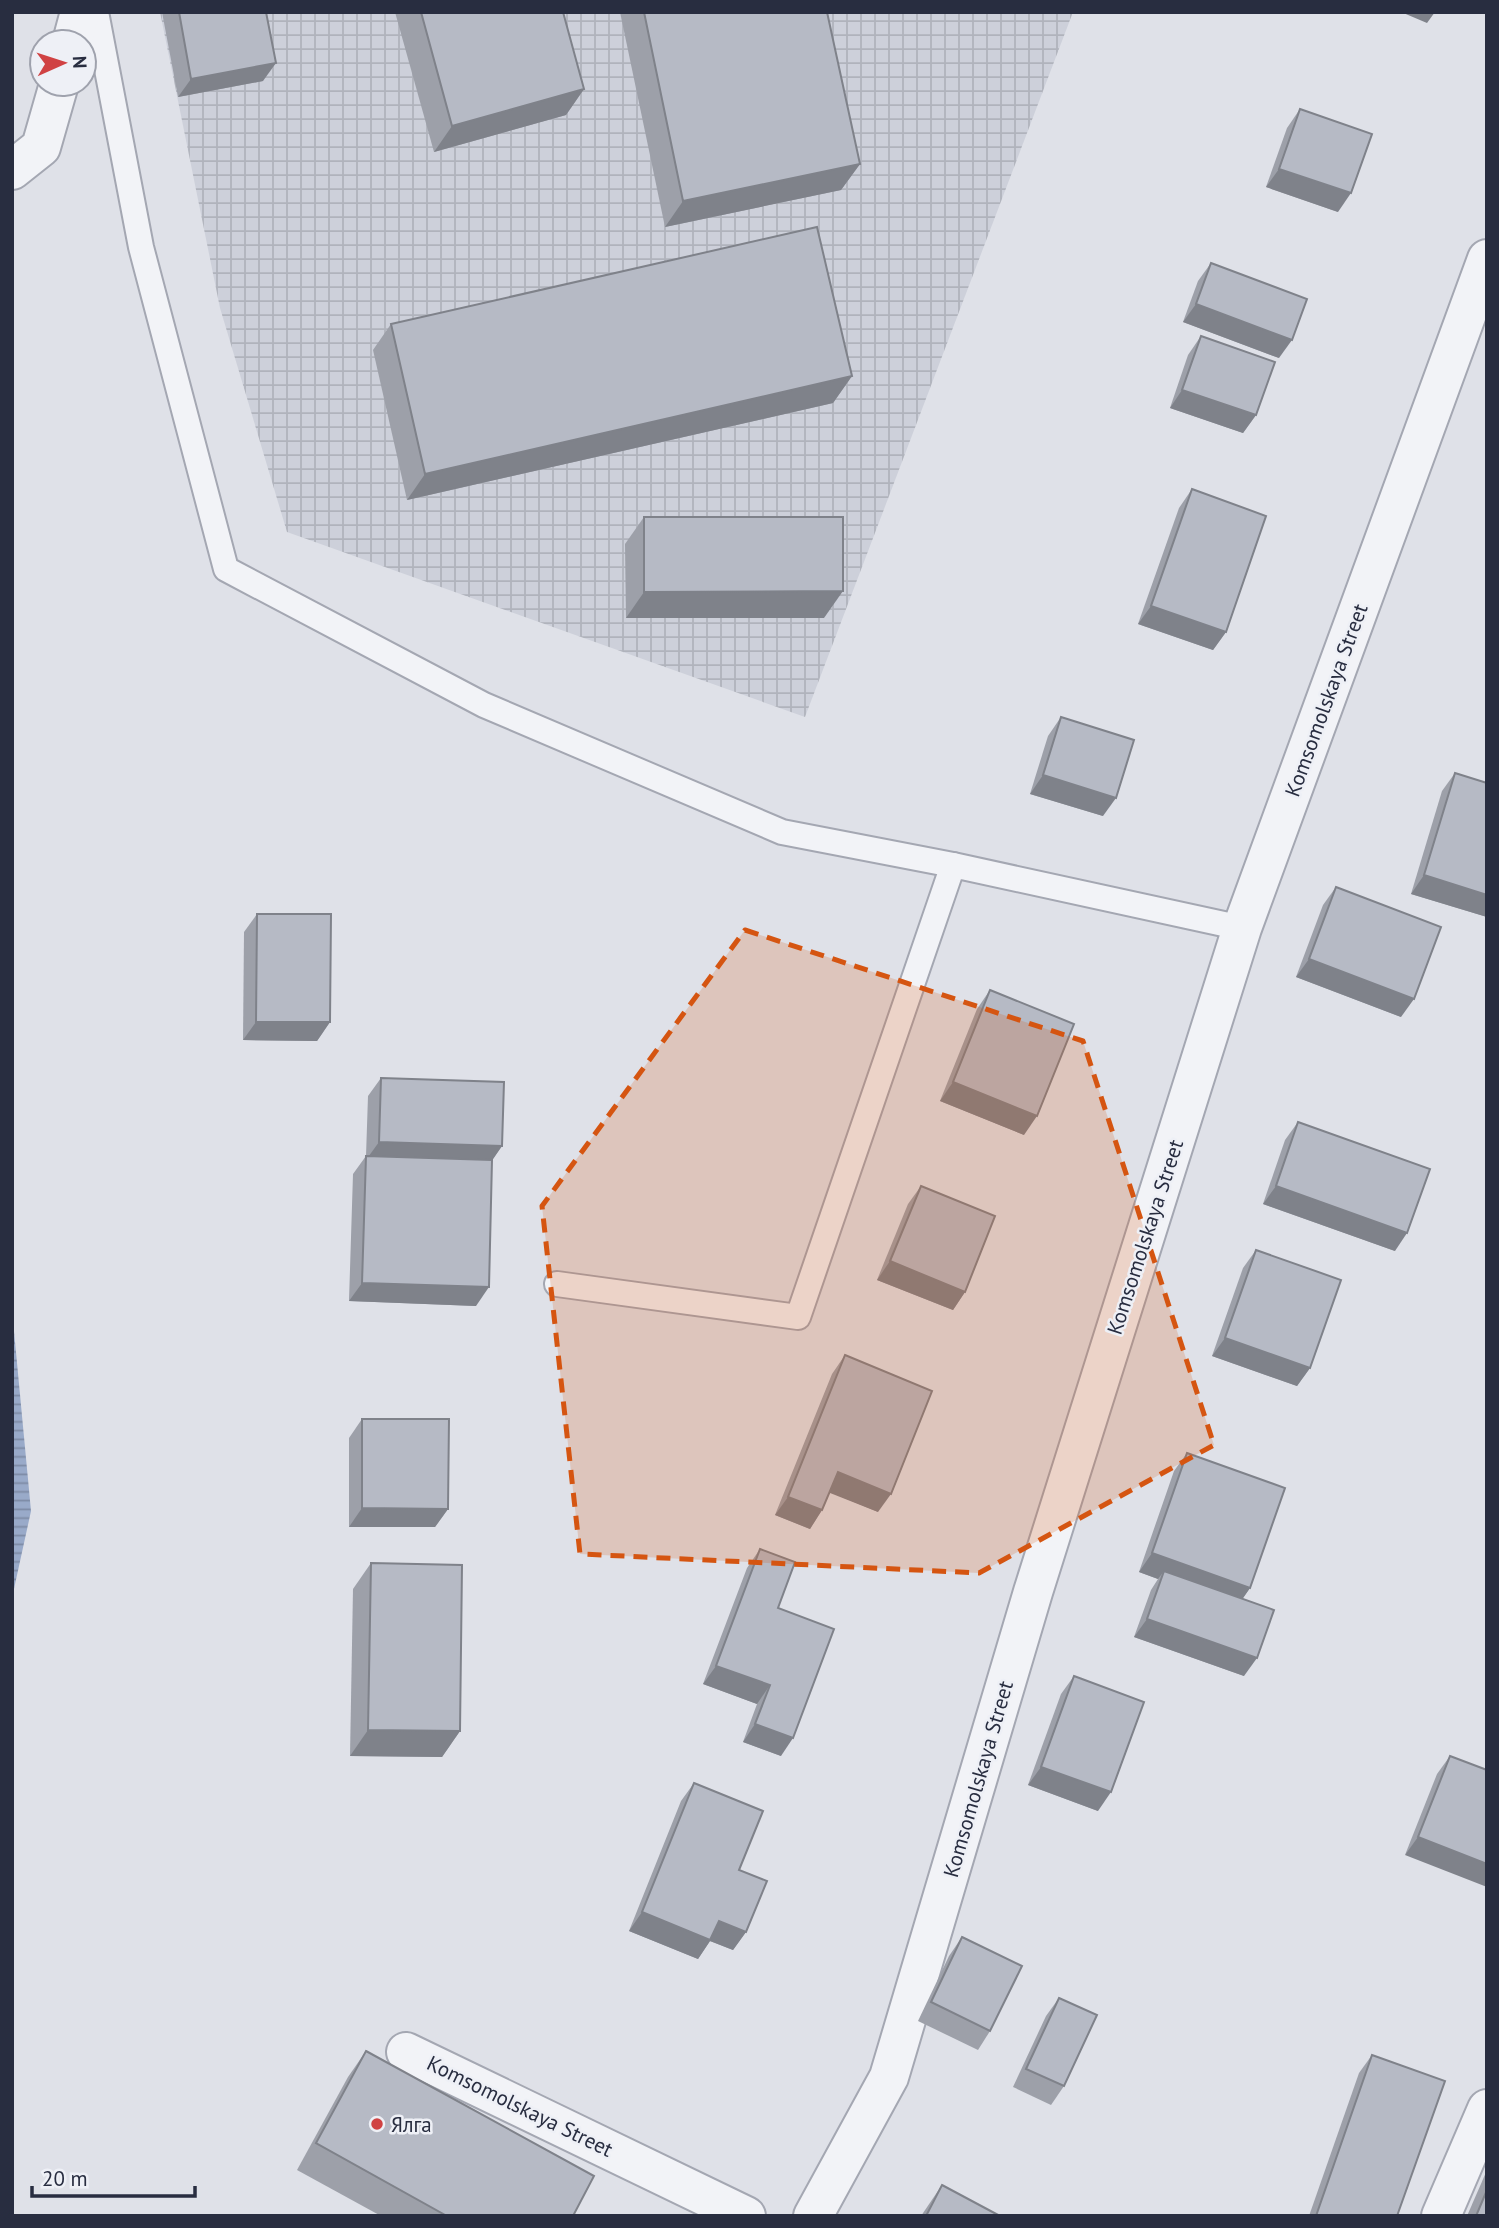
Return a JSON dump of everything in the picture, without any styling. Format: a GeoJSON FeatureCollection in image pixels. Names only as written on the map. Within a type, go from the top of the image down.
{"type":"FeatureCollection","features":[{"type":"Feature","properties":{"kind":"street"},"geometry":{"type":"LineString","coordinates":[[12,170],[41,147],[55,98]]}},
{"type":"Feature","properties":{"kind":"street","name":"Komsomolskaya Street"},"geometry":{"type":"LineString","coordinates":[[813,2216],[889,2077],[1033,1592],[1242,928],[1487,259]]}},
{"type":"Feature","properties":{"kind":"street","name":"Komsomolskaya Street"},"geometry":{"type":"LineString","coordinates":[[406,2052],[746,2216]]}},
{"type":"Feature","properties":{"kind":"street"},"geometry":{"type":"LineString","coordinates":[[1441,2216],[1487,2109]]}},
{"type":"Feature","properties":{"kind":"lane"},"geometry":{"type":"LineString","coordinates":[[96,12],[141,247],[226,569],[484,705],[782,832],[953,865],[1242,928]]}},
{"type":"Feature","properties":{"kind":"lane"},"geometry":{"type":"LineString","coordinates":[[557,1284],[799,1317],[953,865]]}},
{"type":"Feature","properties":{"kind":"highlighted area"},"geometry":{"type":"Polygon","coordinates":[[[745,930],[1083,1041],[1214,1445],[979,1573],[580,1554],[542,1206],[745,930]]]}},
{"type":"Feature","properties":{"kind":"shaded area"},"geometry":{"type":"Polygon","coordinates":[[[160,12],[1073,12],[805,717],[287,532],[220,308],[160,12]]]}},
{"type":"Feature","properties":{"kind":"water"},"geometry":{"type":"Polygon","coordinates":[[[12,1310],[31,1511],[12,1598],[12,1310]]]}},
{"type":"Feature","properties":{"kind":"building"},"geometry":{"type":"Polygon","coordinates":[[[179,12],[266,12],[276,63],[191,79],[179,12]]]}},
{"type":"Feature","properties":{"kind":"building"},"geometry":{"type":"Polygon","coordinates":[[[421,12],[563,12],[584,89],[452,126],[421,12]]]}},
{"type":"Feature","properties":{"kind":"building"},"geometry":{"type":"Polygon","coordinates":[[[644,12],[827,12],[860,164],[683,201],[644,12]]]}},
{"type":"Feature","properties":{"kind":"building"},"geometry":{"type":"Polygon","coordinates":[[[1300,109],[1372,134],[1351,193],[1279,169],[1300,109]]]}},
{"type":"Feature","properties":{"kind":"building"},"geometry":{"type":"Polygon","coordinates":[[[817,227],[852,376],[425,474],[391,324],[817,227]]]}},
{"type":"Feature","properties":{"kind":"building"},"geometry":{"type":"Polygon","coordinates":[[[1211,263],[1307,299],[1292,340],[1196,304],[1211,263]]]}},
{"type":"Feature","properties":{"kind":"building"},"geometry":{"type":"Polygon","coordinates":[[[1201,336],[1275,362],[1256,415],[1182,390],[1201,336]]]}},
{"type":"Feature","properties":{"kind":"building"},"geometry":{"type":"Polygon","coordinates":[[[1192,489],[1266,516],[1226,632],[1151,606],[1192,489]]]}},
{"type":"Feature","properties":{"kind":"building"},"geometry":{"type":"Polygon","coordinates":[[[644,517],[843,517],[843,591],[644,592],[644,517]]]}},
{"type":"Feature","properties":{"kind":"building"},"geometry":{"type":"Polygon","coordinates":[[[1061,717],[1134,740],[1116,798],[1043,775],[1061,717]]]}},
{"type":"Feature","properties":{"kind":"building"},"geometry":{"type":"Polygon","coordinates":[[[1455,773],[1487,783],[1487,895],[1424,875],[1455,773]]]}},
{"type":"Feature","properties":{"kind":"building"},"geometry":{"type":"Polygon","coordinates":[[[1336,887],[1441,927],[1414,999],[1309,959],[1336,887]]]}},
{"type":"Feature","properties":{"kind":"building"},"geometry":{"type":"Polygon","coordinates":[[[257,914],[331,914],[330,1022],[256,1022],[257,914]]]}},
{"type":"Feature","properties":{"kind":"building"},"geometry":{"type":"Polygon","coordinates":[[[990,990],[1074,1024],[1037,1116],[953,1082],[990,990]]]}},
{"type":"Feature","properties":{"kind":"building"},"geometry":{"type":"Polygon","coordinates":[[[381,1078],[504,1082],[502,1146],[379,1142],[381,1078]]]}},
{"type":"Feature","properties":{"kind":"building"},"geometry":{"type":"Polygon","coordinates":[[[1298,1122],[1430,1169],[1407,1233],[1276,1186],[1298,1122]]]}},
{"type":"Feature","properties":{"kind":"building"},"geometry":{"type":"Polygon","coordinates":[[[366,1156],[492,1160],[489,1287],[362,1283],[366,1156]]]}},
{"type":"Feature","properties":{"kind":"building"},"geometry":{"type":"Polygon","coordinates":[[[921,1186],[995,1216],[965,1292],[890,1261],[921,1186]]]}},
{"type":"Feature","properties":{"kind":"building"},"geometry":{"type":"Polygon","coordinates":[[[1256,1250],[1341,1280],[1310,1368],[1225,1338],[1256,1250]]]}},
{"type":"Feature","properties":{"kind":"building"},"geometry":{"type":"Polygon","coordinates":[[[845,1355],[932,1391],[891,1494],[838,1472],[822,1510],[788,1497],[845,1355]]]}},
{"type":"Feature","properties":{"kind":"building"},"geometry":{"type":"Polygon","coordinates":[[[362,1419],[449,1419],[448,1509],[362,1508],[362,1419]]]}},
{"type":"Feature","properties":{"kind":"building"},"geometry":{"type":"Polygon","coordinates":[[[1187,1453],[1285,1488],[1250,1588],[1152,1553],[1187,1453]]]}},
{"type":"Feature","properties":{"kind":"building"},"geometry":{"type":"Polygon","coordinates":[[[760,1549],[795,1562],[778,1608],[834,1629],[793,1738],[755,1724],[770,1685],[716,1666],[760,1549]]]}},
{"type":"Feature","properties":{"kind":"building"},"geometry":{"type":"Polygon","coordinates":[[[371,1563],[462,1565],[460,1731],[368,1730],[371,1563]]]}},
{"type":"Feature","properties":{"kind":"building"},"geometry":{"type":"Polygon","coordinates":[[[1164,1571],[1274,1610],[1257,1658],[1147,1619],[1164,1571]]]}},
{"type":"Feature","properties":{"kind":"building"},"geometry":{"type":"Polygon","coordinates":[[[1074,1676],[1144,1702],[1111,1792],[1041,1767],[1074,1676]]]}},
{"type":"Feature","properties":{"kind":"building"},"geometry":{"type":"Polygon","coordinates":[[[1450,1756],[1487,1770],[1487,1864],[1418,1837],[1450,1756]]]}},
{"type":"Feature","properties":{"kind":"building"},"geometry":{"type":"Polygon","coordinates":[[[694,1783],[763,1811],[739,1870],[767,1881],[746,1932],[719,1921],[710,1940],[642,1912],[694,1783]]]}},
{"type":"Feature","properties":{"kind":"building"},"geometry":{"type":"Polygon","coordinates":[[[962,1937],[1022,1966],[990,2031],[931,2002],[962,1937]]]}},
{"type":"Feature","properties":{"kind":"building"},"geometry":{"type":"Polygon","coordinates":[[[1059,1998],[1097,2015],[1064,2086],[1026,2069],[1059,1998]]]}},
{"type":"Feature","properties":{"kind":"building","name":"Ялга"},"geometry":{"type":"Polygon","coordinates":[[[366,2051],[594,2176],[573,2216],[447,2216],[316,2143],[366,2051]]]}},
{"type":"Feature","properties":{"kind":"building"},"geometry":{"type":"Polygon","coordinates":[[[1372,2055],[1445,2081],[1397,2216],[1316,2216],[1372,2055]]]}},
{"type":"Feature","properties":{"kind":"building"},"geometry":{"type":"Polygon","coordinates":[[[942,2185],[1000,2216],[926,2216],[942,2185]]]}},
{"type":"Feature","properties":{"kind":"building"},"geometry":{"type":"Polygon","coordinates":[[[1487,2190],[1487,2216],[1476,2216],[1487,2190]]]}},
{"type":"Feature","properties":{"kind":"place","name":"Ялга"},"geometry":{"type":"Point","coordinates":[377,2124]}}]}
